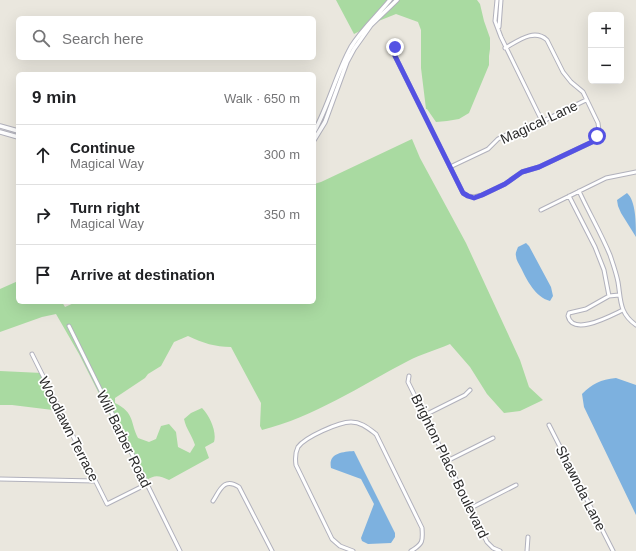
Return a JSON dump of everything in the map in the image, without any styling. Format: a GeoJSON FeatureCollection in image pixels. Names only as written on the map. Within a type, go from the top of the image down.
{"type":"FeatureCollection","features":[{"type":"Feature","properties":{"kind":"street"},"geometry":{"type":"LineString","coordinates":[[316,128],[352,46],[368,24],[390,0]]}},
{"type":"Feature","properties":{"kind":"street"},"geometry":{"type":"LineString","coordinates":[[316,137],[325,122],[347,62],[354,49],[371,25],[397,0]]}},
{"type":"Feature","properties":{"kind":"street"},"geometry":{"type":"LineString","coordinates":[[497,0],[495,21],[499,27],[505,48],[542,121]]}},
{"type":"Feature","properties":{"kind":"street"},"geometry":{"type":"LineString","coordinates":[[499,27],[501,0]]}},
{"type":"Feature","properties":{"kind":"street"},"geometry":{"type":"LineString","coordinates":[[395,47],[395,56],[463,193],[474,198],[505,184],[522,172],[539,167],[592,142],[599,131],[598,123],[583,92],[571,82],[563,72],[547,40],[543,36],[530,35],[505,48]]}},
{"type":"Feature","properties":{"kind":"street","name":"Magical Lane"},"geometry":{"type":"LineString","coordinates":[[450,167],[488,148],[498,139],[506,135],[523,131],[586,100]]}},
{"type":"Feature","properties":{"kind":"street"},"geometry":{"type":"LineString","coordinates":[[0,126],[16,130]]}},
{"type":"Feature","properties":{"kind":"street"},"geometry":{"type":"LineString","coordinates":[[0,132],[16,136]]}},
{"type":"Feature","properties":{"kind":"street"},"geometry":{"type":"LineString","coordinates":[[541,210],[606,178],[636,172]]}},
{"type":"Feature","properties":{"kind":"street"},"geometry":{"type":"LineString","coordinates":[[579,191],[615,270],[623,310],[630,321],[636,325]]}},
{"type":"Feature","properties":{"kind":"street"},"geometry":{"type":"LineString","coordinates":[[569,196],[595,248],[604,270],[609,296]]}},
{"type":"Feature","properties":{"kind":"street"},"geometry":{"type":"LineString","coordinates":[[619,295],[609,296],[586,308],[569,313],[569,321],[572,323],[586,324],[598,322],[623,310]]}},
{"type":"Feature","properties":{"kind":"street","name":"Will Barber Road"},"geometry":{"type":"LineString","coordinates":[[69,326],[180,551]]}},
{"type":"Feature","properties":{"kind":"street","name":"Woodlawn Terrace"},"geometry":{"type":"LineString","coordinates":[[32,354],[107,504],[146,484]]}},
{"type":"Feature","properties":{"kind":"street","name":"Brighton Place Boulevard"},"geometry":{"type":"LineString","coordinates":[[409,376],[408,382],[487,542],[493,548],[500,551]]}},
{"type":"Feature","properties":{"kind":"street"},"geometry":{"type":"LineString","coordinates":[[425,415],[465,395],[470,390]]}},
{"type":"Feature","properties":{"kind":"street"},"geometry":{"type":"LineString","coordinates":[[354,551],[340,546],[332,539],[296,465],[295,456],[299,446],[308,439],[334,426],[351,422],[364,425],[376,434],[422,528],[423,538],[420,546],[411,551]]}},
{"type":"Feature","properties":{"kind":"street","name":"Shawnda Lane"},"geometry":{"type":"LineString","coordinates":[[549,425],[613,551]]}},
{"type":"Feature","properties":{"kind":"street"},"geometry":{"type":"LineString","coordinates":[[447,461],[494,438]]}},
{"type":"Feature","properties":{"kind":"street"},"geometry":{"type":"LineString","coordinates":[[0,479],[95,481]]}},
{"type":"Feature","properties":{"kind":"street"},"geometry":{"type":"LineString","coordinates":[[213,501],[221,487],[225,484],[234,483],[239,487],[272,551]]}},
{"type":"Feature","properties":{"kind":"street"},"geometry":{"type":"LineString","coordinates":[[471,508],[516,485]]}},
{"type":"Feature","properties":{"kind":"street"},"geometry":{"type":"LineString","coordinates":[[527,551],[528,537]]}},
{"type":"Feature","properties":{"kind":"green space"},"geometry":{"type":"Polygon","coordinates":[[[336,0],[388,0],[360,31],[354,34],[336,0]]]}},
{"type":"Feature","properties":{"kind":"green space"},"geometry":{"type":"Polygon","coordinates":[[[399,0],[477,0],[480,4],[490,38],[489,65],[469,113],[459,119],[436,122],[426,109],[421,68],[421,30],[418,22],[396,14],[376,22],[399,0]]]}},
{"type":"Feature","properties":{"kind":"green space"},"geometry":{"type":"Polygon","coordinates":[[[412,139],[420,158],[466,243],[520,360],[529,387],[543,400],[520,411],[504,413],[487,394],[470,367],[450,344],[423,354],[318,409],[262,430],[260,426],[261,403],[231,347],[209,344],[188,336],[174,342],[161,366],[115,398],[115,403],[126,410],[129,414],[138,438],[149,442],[156,439],[161,426],[169,424],[176,432],[178,447],[190,453],[195,445],[184,419],[191,413],[202,408],[208,415],[212,424],[215,434],[214,442],[205,447],[209,458],[169,480],[158,476],[147,480],[139,476],[133,461],[79,354],[56,314],[42,317],[0,332],[0,289],[16,282],[16,304],[63,304],[65,307],[72,304],[316,304],[316,183],[412,139]]]}},
{"type":"Feature","properties":{"kind":"green space"},"geometry":{"type":"Polygon","coordinates":[[[0,371],[42,373],[61,411],[0,405],[0,371]]]}},
{"type":"Feature","properties":{"kind":"water"},"geometry":{"type":"Polygon","coordinates":[[[627,193],[634,207],[636,237],[618,206],[617,200],[627,193]]]}},
{"type":"Feature","properties":{"kind":"water"},"geometry":{"type":"Polygon","coordinates":[[[526,243],[551,287],[553,296],[550,301],[540,296],[532,288],[516,258],[518,247],[526,243]]]}},
{"type":"Feature","properties":{"kind":"water"},"geometry":{"type":"Polygon","coordinates":[[[616,378],[636,385],[636,515],[584,407],[582,394],[597,383],[616,378]]]}},
{"type":"Feature","properties":{"kind":"water"},"geometry":{"type":"Polygon","coordinates":[[[354,451],[395,533],[395,537],[391,543],[368,544],[362,541],[361,538],[374,504],[361,479],[331,468],[332,459],[334,456],[341,453],[354,451]]]}},
{"type":"Feature","properties":{"kind":"route"},"geometry":{"type":"LineString","coordinates":[[395,47],[395,56],[463,193],[468,196],[474,198],[482,195],[505,184],[522,172],[539,167],[592,142],[597,136]]}}]}
